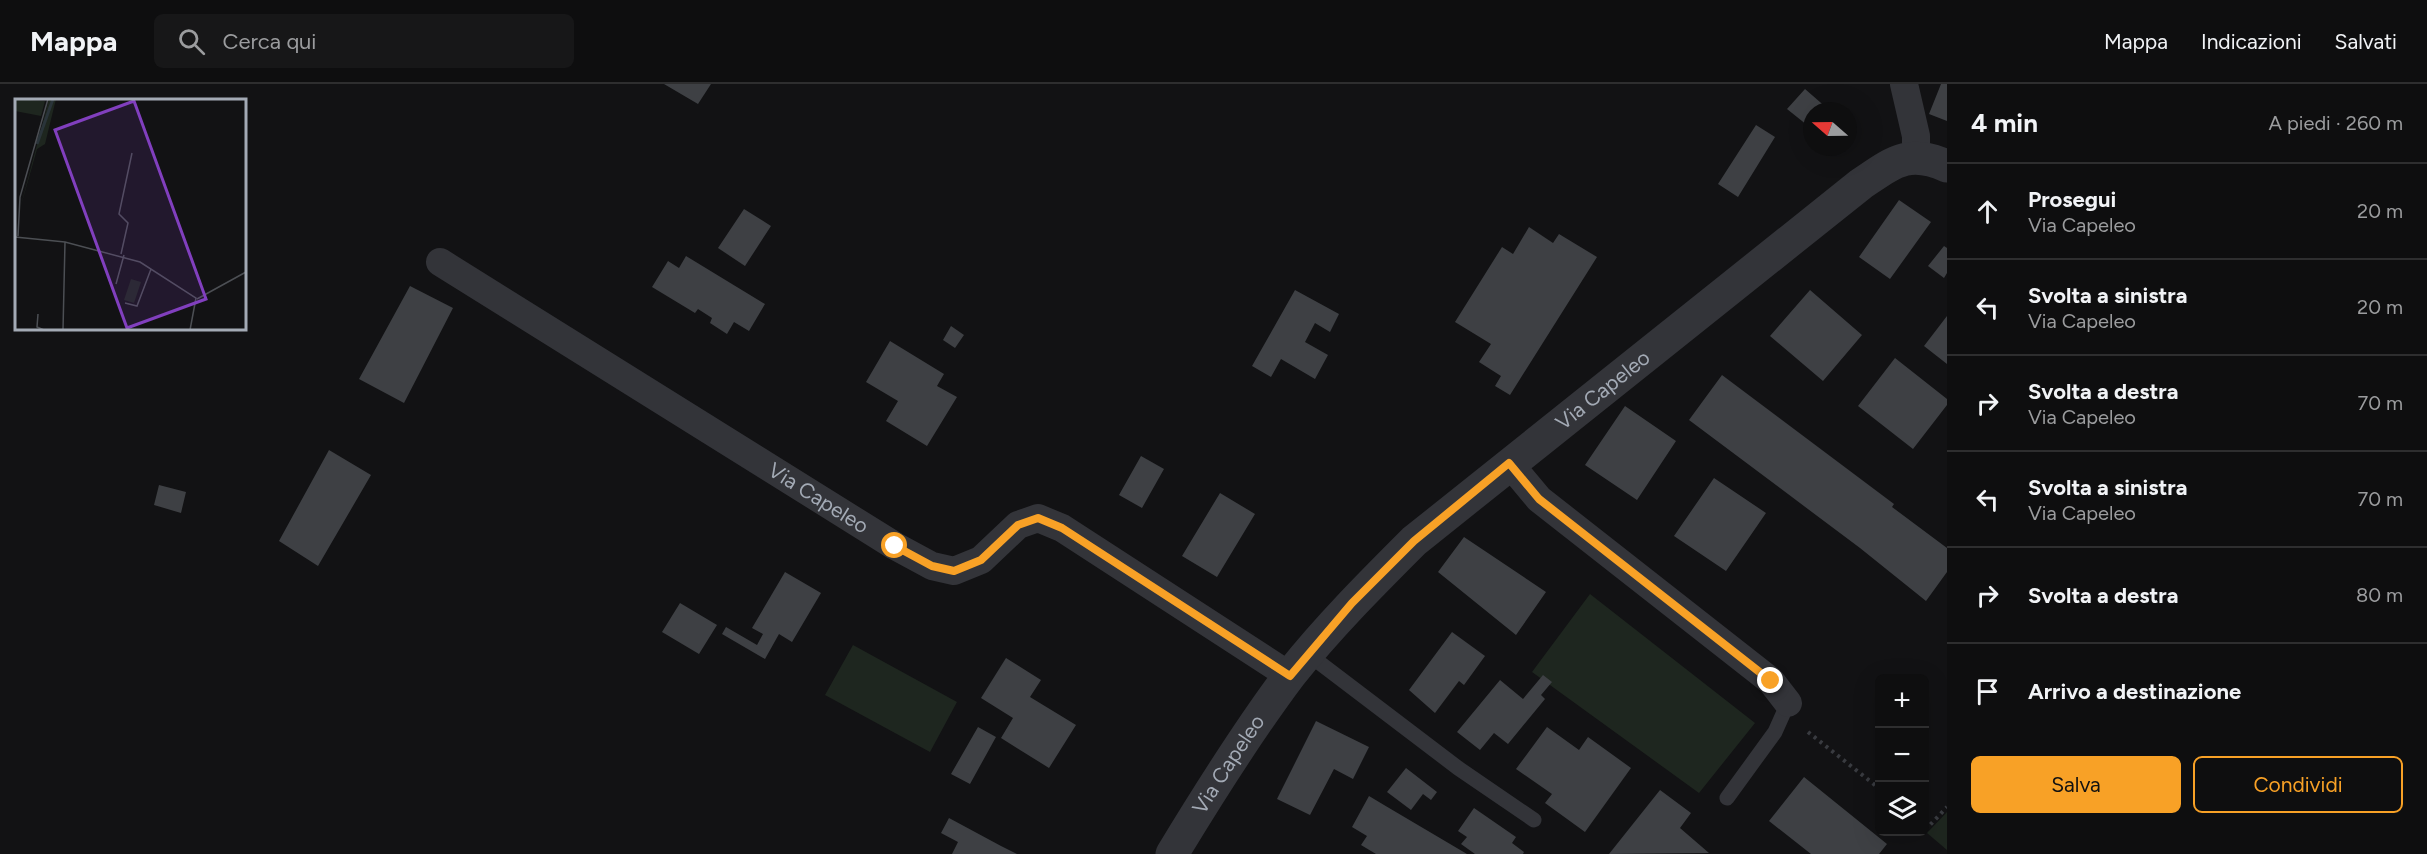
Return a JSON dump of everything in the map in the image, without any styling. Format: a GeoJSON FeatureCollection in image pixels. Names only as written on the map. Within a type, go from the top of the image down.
{"type":"FeatureCollection","features":[{"type":"Feature","properties":{"kind":"street"},"geometry":{"type":"LineString","coordinates":[[1904,84],[1916,136],[1916,157],[1947,166]]}},
{"type":"Feature","properties":{"kind":"street","name":"Via Capeleo"},"geometry":{"type":"LineString","coordinates":[[1172,854],[1215,784],[1299,665],[1352,603],[1414,541],[1861,183],[1893,162],[1916,157]]}},
{"type":"Feature","properties":{"kind":"street","name":"Via Capeleo"},"geometry":{"type":"LineString","coordinates":[[440,262],[895,546],[932,566],[954,571],[981,560],[1018,525],[1038,518],[1062,528],[1299,665]]}},
{"type":"Feature","properties":{"kind":"street"},"geometry":{"type":"LineString","coordinates":[[1509,463],[1539,499],[1771,681],[1788,703]]}},
{"type":"Feature","properties":{"kind":"lane"},"geometry":{"type":"LineString","coordinates":[[1299,665],[1534,819]]}},
{"type":"Feature","properties":{"kind":"lane"},"geometry":{"type":"LineString","coordinates":[[1727,798],[1775,732],[1788,703]]}},
{"type":"Feature","properties":{"kind":"path"},"geometry":{"type":"LineString","coordinates":[[1808,732],[1875,785]]}},
{"type":"Feature","properties":{"kind":"path"},"geometry":{"type":"LineString","coordinates":[[1929,826],[1947,807]]}},
{"type":"Feature","properties":{"kind":"shaded area"},"geometry":{"type":"Polygon","coordinates":[[[1590,594],[1755,723],[1699,793],[1532,672],[1590,594]]]}},
{"type":"Feature","properties":{"kind":"shaded area"},"geometry":{"type":"Polygon","coordinates":[[[853,645],[957,702],[930,752],[825,695],[853,645]]]}},
{"type":"Feature","properties":{"kind":"shaded area"},"geometry":{"type":"Polygon","coordinates":[[[1947,812],[1947,850],[1929,835],[1929,831],[1947,812]]]}},
{"type":"Feature","properties":{"kind":"building"},"geometry":{"type":"Polygon","coordinates":[[[664,84],[711,84],[698,104],[664,84]]]}},
{"type":"Feature","properties":{"kind":"building"},"geometry":{"type":"Polygon","coordinates":[[[1941,84],[1947,84],[1947,121],[1929,114],[1941,84]]]}},
{"type":"Feature","properties":{"kind":"building"},"geometry":{"type":"Polygon","coordinates":[[[1805,89],[1820,102],[1803,102],[1803,122],[1787,109],[1805,89]]]}},
{"type":"Feature","properties":{"kind":"building"},"geometry":{"type":"Polygon","coordinates":[[[1756,125],[1775,137],[1738,197],[1718,184],[1756,125]]]}},
{"type":"Feature","properties":{"kind":"building"},"geometry":{"type":"Polygon","coordinates":[[[1899,200],[1931,222],[1890,279],[1859,257],[1899,200]]]}},
{"type":"Feature","properties":{"kind":"building"},"geometry":{"type":"Polygon","coordinates":[[[744,209],[771,226],[745,266],[718,248],[744,209]]]}},
{"type":"Feature","properties":{"kind":"building"},"geometry":{"type":"Polygon","coordinates":[[[1529,227],[1553,243],[1559,234],[1597,257],[1510,395],[1495,386],[1501,376],[1479,362],[1491,344],[1455,322],[1502,247],[1513,254],[1529,227]]]}},
{"type":"Feature","properties":{"kind":"building"},"geometry":{"type":"Polygon","coordinates":[[[1944,246],[1947,248],[1947,273],[1944,278],[1928,266],[1944,246]]]}},
{"type":"Feature","properties":{"kind":"building"},"geometry":{"type":"Polygon","coordinates":[[[686,256],[765,304],[749,331],[734,322],[727,334],[710,323],[712,318],[698,309],[695,313],[652,287],[668,261],[679,268],[686,256]]]}},
{"type":"Feature","properties":{"kind":"building"},"geometry":{"type":"Polygon","coordinates":[[[410,286],[453,308],[404,403],[359,379],[410,286]]]}},
{"type":"Feature","properties":{"kind":"building"},"geometry":{"type":"Polygon","coordinates":[[[1295,290],[1339,314],[1330,332],[1315,323],[1305,342],[1328,355],[1315,379],[1281,359],[1271,377],[1252,366],[1295,290]]]}},
{"type":"Feature","properties":{"kind":"building"},"geometry":{"type":"Polygon","coordinates":[[[1810,290],[1862,335],[1823,381],[1770,336],[1810,290]]]}},
{"type":"Feature","properties":{"kind":"building"},"geometry":{"type":"Polygon","coordinates":[[[1947,316],[1947,364],[1924,346],[1947,316]]]}},
{"type":"Feature","properties":{"kind":"building"},"geometry":{"type":"Polygon","coordinates":[[[951,326],[964,335],[955,348],[943,340],[951,326]]]}},
{"type":"Feature","properties":{"kind":"building"},"geometry":{"type":"Polygon","coordinates":[[[890,341],[944,374],[937,386],[957,397],[927,446],[886,421],[898,401],[866,382],[890,341]]]}},
{"type":"Feature","properties":{"kind":"building"},"geometry":{"type":"Polygon","coordinates":[[[1895,358],[1947,399],[1947,405],[1913,449],[1858,406],[1895,358]]]}},
{"type":"Feature","properties":{"kind":"building"},"geometry":{"type":"Polygon","coordinates":[[[1722,375],[1894,504],[1892,507],[1947,548],[1947,572],[1926,601],[1860,548],[1689,420],[1722,375]]]}},
{"type":"Feature","properties":{"kind":"building"},"geometry":{"type":"Polygon","coordinates":[[[1625,406],[1676,441],[1637,500],[1585,465],[1625,406]]]}},
{"type":"Feature","properties":{"kind":"building"},"geometry":{"type":"Polygon","coordinates":[[[329,450],[371,475],[318,566],[279,541],[329,450]]]}},
{"type":"Feature","properties":{"kind":"building"},"geometry":{"type":"Polygon","coordinates":[[[1141,456],[1164,469],[1142,508],[1119,495],[1141,456]]]}},
{"type":"Feature","properties":{"kind":"building"},"geometry":{"type":"Polygon","coordinates":[[[1714,478],[1766,513],[1726,571],[1674,536],[1714,478]]]}},
{"type":"Feature","properties":{"kind":"building"},"geometry":{"type":"Polygon","coordinates":[[[159,485],[186,492],[181,513],[154,505],[159,485]]]}},
{"type":"Feature","properties":{"kind":"building"},"geometry":{"type":"Polygon","coordinates":[[[1220,493],[1255,514],[1217,577],[1182,556],[1220,493]]]}},
{"type":"Feature","properties":{"kind":"building"},"geometry":{"type":"Polygon","coordinates":[[[1464,537],[1546,592],[1516,635],[1438,572],[1464,537]]]}},
{"type":"Feature","properties":{"kind":"building"},"geometry":{"type":"Polygon","coordinates":[[[785,572],[821,593],[792,642],[779,634],[765,659],[722,634],[726,627],[757,645],[763,634],[752,628],[785,572]]]}},
{"type":"Feature","properties":{"kind":"building"},"geometry":{"type":"Polygon","coordinates":[[[680,603],[717,625],[699,654],[662,632],[680,603]]]}},
{"type":"Feature","properties":{"kind":"building"},"geometry":{"type":"Polygon","coordinates":[[[1452,632],[1485,656],[1464,685],[1459,681],[1435,713],[1409,690],[1452,632]]]}},
{"type":"Feature","properties":{"kind":"building"},"geometry":{"type":"Polygon","coordinates":[[[1006,658],[1041,680],[1030,697],[1076,725],[1049,768],[1001,738],[1013,718],[981,698],[1006,658]]]}},
{"type":"Feature","properties":{"kind":"building"},"geometry":{"type":"Polygon","coordinates":[[[1543,675],[1552,682],[1541,695],[1545,699],[1508,744],[1494,733],[1480,750],[1457,732],[1500,680],[1523,699],[1543,675]]]}},
{"type":"Feature","properties":{"kind":"building"},"geometry":{"type":"Polygon","coordinates":[[[1316,721],[1369,747],[1353,779],[1334,769],[1310,815],[1277,799],[1316,721]]]}},
{"type":"Feature","properties":{"kind":"building"},"geometry":{"type":"Polygon","coordinates":[[[978,727],[996,737],[970,784],[951,774],[978,727]]]}},
{"type":"Feature","properties":{"kind":"building"},"geometry":{"type":"Polygon","coordinates":[[[1547,727],[1579,750],[1588,737],[1631,768],[1585,832],[1545,803],[1552,794],[1516,769],[1547,727]]]}},
{"type":"Feature","properties":{"kind":"building"},"geometry":{"type":"Polygon","coordinates":[[[1406,768],[1437,792],[1431,800],[1423,794],[1411,810],[1387,792],[1406,768]]]}},
{"type":"Feature","properties":{"kind":"building"},"geometry":{"type":"Polygon","coordinates":[[[1804,777],[1887,844],[1879,854],[1811,854],[1769,821],[1804,777]]]}},
{"type":"Feature","properties":{"kind":"building"},"geometry":{"type":"Polygon","coordinates":[[[1660,790],[1691,813],[1680,828],[1709,853],[1609,854],[1660,790]]]}},
{"type":"Feature","properties":{"kind":"building"},"geometry":{"type":"Polygon","coordinates":[[[1369,796],[1467,854],[1376,854],[1361,845],[1367,836],[1352,827],[1369,796]]]}},
{"type":"Feature","properties":{"kind":"building"},"geometry":{"type":"Polygon","coordinates":[[[1474,808],[1516,837],[1512,843],[1524,852],[1523,854],[1475,854],[1461,844],[1467,837],[1458,831],[1474,808]]]}},
{"type":"Feature","properties":{"kind":"building"},"geometry":{"type":"Polygon","coordinates":[[[949,818],[1017,854],[952,854],[958,842],[941,833],[949,818]]]}},
{"type":"Feature","properties":{"kind":"route"},"geometry":{"type":"LineString","coordinates":[[895,546],[932,566],[954,571],[981,560],[1018,525],[1038,518],[1062,528],[1290,676],[1352,603],[1414,541],[1509,463],[1539,499],[1771,681]]}}]}
